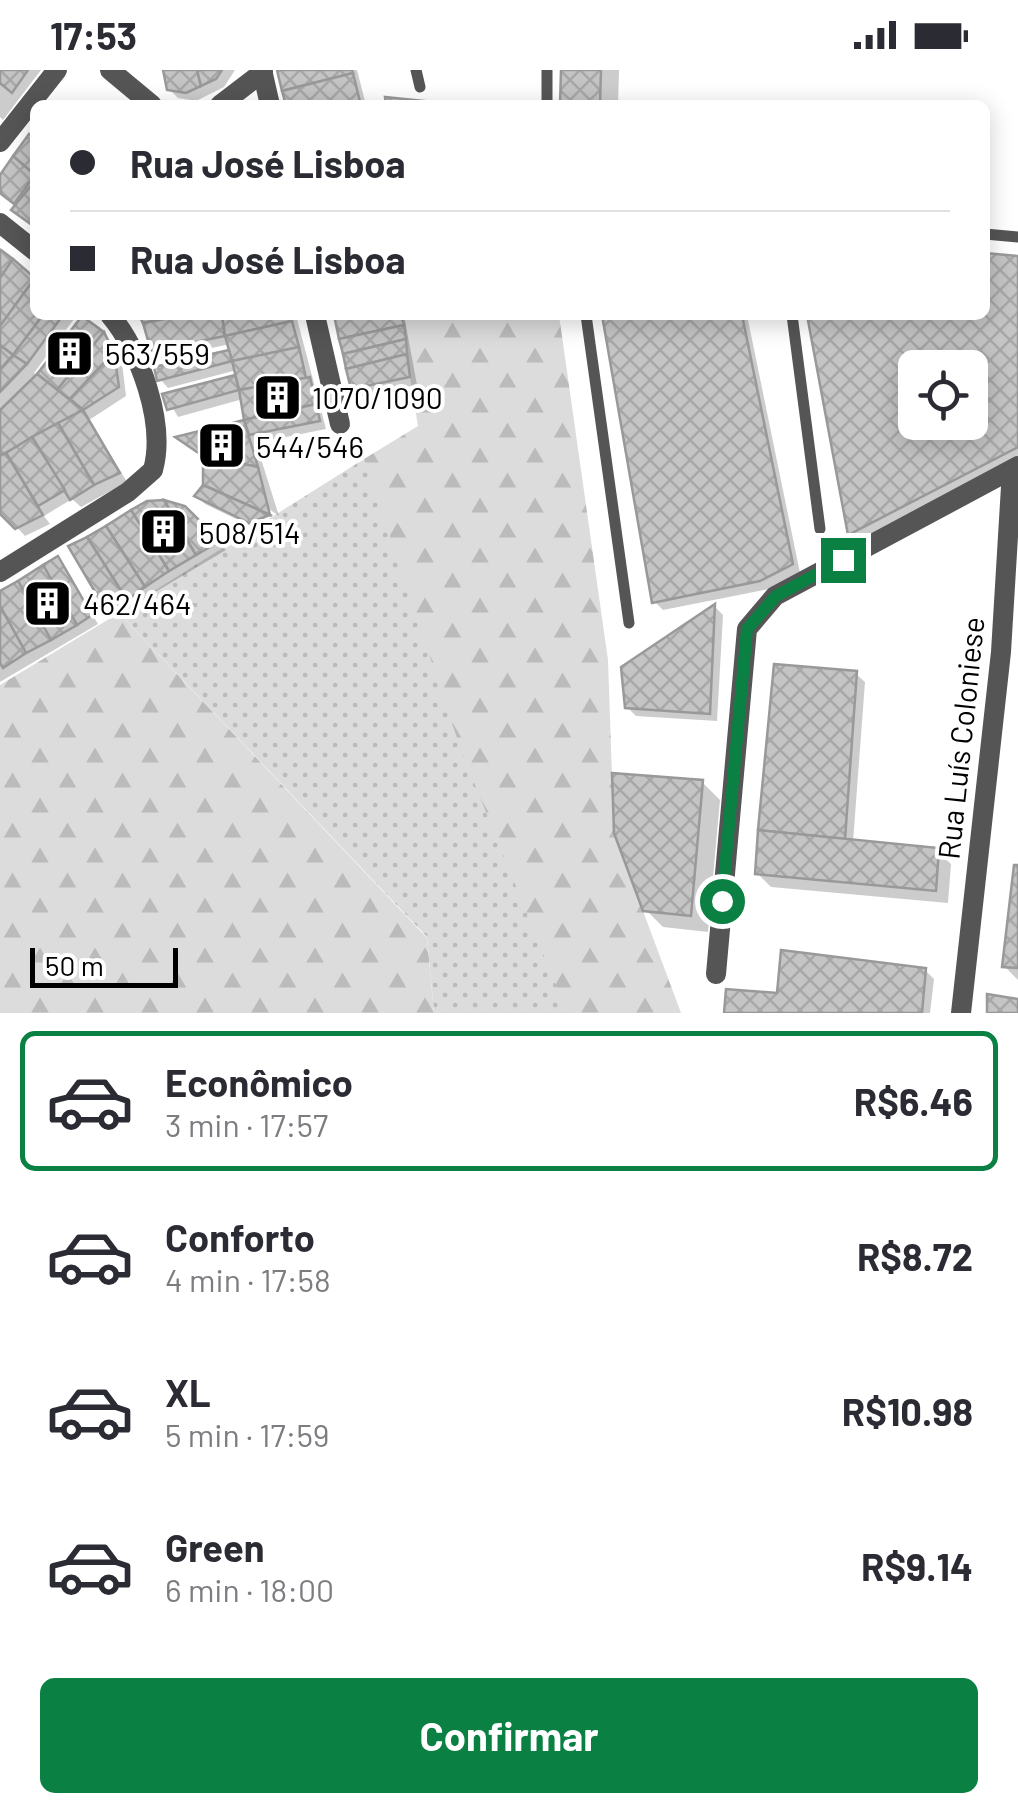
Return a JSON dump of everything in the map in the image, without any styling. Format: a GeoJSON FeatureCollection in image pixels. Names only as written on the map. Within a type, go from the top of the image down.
{"type":"FeatureCollection","features":[{"type":"Feature","properties":{"kind":"street"},"geometry":{"type":"LineString","coordinates":[[33,100],[57,70]]}},
{"type":"Feature","properties":{"kind":"street"},"geometry":{"type":"LineString","coordinates":[[110,70],[146,100]]}},
{"type":"Feature","properties":{"kind":"street"},"geometry":{"type":"LineString","coordinates":[[226,100],[262,71],[269,100]]}},
{"type":"Feature","properties":{"kind":"street"},"geometry":{"type":"LineString","coordinates":[[0,142],[30,104]]}},
{"type":"Feature","properties":{"kind":"street"},"geometry":{"type":"LineString","coordinates":[[0,223],[30,247]]}},
{"type":"Feature","properties":{"kind":"street"},"geometry":{"type":"LineString","coordinates":[[0,571],[128,492],[153,470],[156,438],[138,364],[126,334],[114,320]]}},
{"type":"Feature","properties":{"kind":"street"},"geometry":{"type":"LineString","coordinates":[[316,320],[340,424]]}},
{"type":"Feature","properties":{"kind":"street"},"geometry":{"type":"LineString","coordinates":[[716,974],[747,629],[776,596],[1015,468]]}},
{"type":"Feature","properties":{"kind":"street","name":"Rua Luís Coloniese"},"geometry":{"type":"LineString","coordinates":[[961,1013],[1000,652],[1015,468]]}},
{"type":"Feature","properties":{"kind":"street"},"geometry":{"type":"LineString","coordinates":[[1000,652],[1018,667]]}},
{"type":"Feature","properties":{"kind":"lane"},"geometry":{"type":"LineString","coordinates":[[416,70],[420,88]]}},
{"type":"Feature","properties":{"kind":"lane"},"geometry":{"type":"LineString","coordinates":[[547,70],[547,100]]}},
{"type":"Feature","properties":{"kind":"lane"},"geometry":{"type":"LineString","coordinates":[[990,234],[1018,237]]}},
{"type":"Feature","properties":{"kind":"lane"},"geometry":{"type":"LineString","coordinates":[[587,320],[629,623]]}},
{"type":"Feature","properties":{"kind":"lane"},"geometry":{"type":"LineString","coordinates":[[793,320],[820,529]]}},
{"type":"Feature","properties":{"kind":"green space"},"geometry":{"type":"Polygon","coordinates":[[[401,320],[560,320],[608,660],[614,833],[681,1013],[567,1013],[461,750],[364,459],[418,426],[401,320]]]}},
{"type":"Feature","properties":{"kind":"green space"},"geometry":{"type":"Polygon","coordinates":[[[364,459],[574,1013],[434,1013],[427,937],[119,613],[364,459]]]}},
{"type":"Feature","properties":{"kind":"green space"},"geometry":{"type":"Polygon","coordinates":[[[119,613],[427,938],[434,1013],[0,1013],[0,685],[119,613]]]}},
{"type":"Feature","properties":{"kind":"building"},"geometry":{"type":"Polygon","coordinates":[[[0,70],[28,70],[12,93],[0,83],[0,70]]]}},
{"type":"Feature","properties":{"kind":"building"},"geometry":{"type":"Polygon","coordinates":[[[163,70],[197,70],[201,86],[186,93],[167,90],[163,70]]]}},
{"type":"Feature","properties":{"kind":"building"},"geometry":{"type":"Polygon","coordinates":[[[197,70],[222,70],[216,79],[201,86],[197,70]]]}},
{"type":"Feature","properties":{"kind":"building"},"geometry":{"type":"Polygon","coordinates":[[[277,70],[352,70],[353,73],[282,91],[277,70]]]}},
{"type":"Feature","properties":{"kind":"building"},"geometry":{"type":"Polygon","coordinates":[[[561,70],[601,70],[600,100],[560,100],[561,70]]]}},
{"type":"Feature","properties":{"kind":"building"},"geometry":{"type":"Polygon","coordinates":[[[353,73],[360,100],[285,100],[282,91],[353,73]]]}},
{"type":"Feature","properties":{"kind":"building"},"geometry":{"type":"Polygon","coordinates":[[[29,134],[30,135],[30,171],[13,156],[29,134]]]}},
{"type":"Feature","properties":{"kind":"building"},"geometry":{"type":"Polygon","coordinates":[[[13,156],[30,171],[30,182],[14,204],[1,194],[0,175],[13,156]]]}},
{"type":"Feature","properties":{"kind":"building"},"geometry":{"type":"Polygon","coordinates":[[[30,187],[30,224],[11,210],[30,187]]]}},
{"type":"Feature","properties":{"kind":"building"},"geometry":{"type":"Polygon","coordinates":[[[0,252],[13,259],[0,278],[0,252]]]}},
{"type":"Feature","properties":{"kind":"building"},"geometry":{"type":"Polygon","coordinates":[[[990,253],[1018,256],[1018,447],[848,535],[808,320],[990,320],[990,253]]]}},
{"type":"Feature","properties":{"kind":"building"},"geometry":{"type":"Polygon","coordinates":[[[13,259],[30,274],[30,285],[0,326],[0,278],[13,259]]]}},
{"type":"Feature","properties":{"kind":"building"},"geometry":{"type":"Polygon","coordinates":[[[30,285],[30,320],[39,320],[13,355],[0,345],[0,326],[30,285]]]}},
{"type":"Feature","properties":{"kind":"building"},"geometry":{"type":"Polygon","coordinates":[[[39,320],[59,320],[27,364],[13,355],[39,320]]]}},
{"type":"Feature","properties":{"kind":"building","name":"563/559"},"geometry":{"type":"Polygon","coordinates":[[[79,320],[88,320],[104,332],[57,390],[37,374],[79,320]]]}},
{"type":"Feature","properties":{"kind":"building"},"geometry":{"type":"Polygon","coordinates":[[[223,320],[225,336],[151,351],[143,323],[223,320]]]}},
{"type":"Feature","properties":{"kind":"building"},"geometry":{"type":"Polygon","coordinates":[[[223,320],[292,320],[292,321],[225,336],[223,320]]]}},
{"type":"Feature","properties":{"kind":"building"},"geometry":{"type":"Polygon","coordinates":[[[335,320],[402,320],[404,325],[339,339],[335,320]]]}},
{"type":"Feature","properties":{"kind":"building"},"geometry":{"type":"Polygon","coordinates":[[[603,320],[743,320],[793,564],[760,581],[652,603],[603,320]]]}},
{"type":"Feature","properties":{"kind":"building"},"geometry":{"type":"Polygon","coordinates":[[[292,321],[299,347],[232,361],[225,336],[292,321]]]}},
{"type":"Feature","properties":{"kind":"building"},"geometry":{"type":"Polygon","coordinates":[[[404,325],[406,339],[343,354],[339,339],[404,325]]]}},
{"type":"Feature","properties":{"kind":"building"},"geometry":{"type":"Polygon","coordinates":[[[104,332],[114,352],[70,399],[57,390],[104,332]]]}},
{"type":"Feature","properties":{"kind":"building"},"geometry":{"type":"Polygon","coordinates":[[[406,339],[407,354],[346,369],[343,354],[406,339]]]}},
{"type":"Feature","properties":{"kind":"building"},"geometry":{"type":"Polygon","coordinates":[[[0,345],[13,355],[0,370],[0,345]]]}},
{"type":"Feature","properties":{"kind":"building"},"geometry":{"type":"Polygon","coordinates":[[[299,347],[306,378],[239,390],[232,361],[299,347]]]}},
{"type":"Feature","properties":{"kind":"building"},"geometry":{"type":"Polygon","coordinates":[[[229,350],[232,361],[157,381],[154,367],[229,350]]]}},
{"type":"Feature","properties":{"kind":"building"},"geometry":{"type":"Polygon","coordinates":[[[114,352],[119,387],[83,410],[70,399],[114,352]]]}},
{"type":"Feature","properties":{"kind":"building"},"geometry":{"type":"Polygon","coordinates":[[[407,354],[410,377],[351,389],[346,369],[407,354]]]}},
{"type":"Feature","properties":{"kind":"building"},"geometry":{"type":"Polygon","coordinates":[[[13,355],[27,364],[0,392],[0,370],[13,355]]]}},
{"type":"Feature","properties":{"kind":"building"},"geometry":{"type":"Polygon","coordinates":[[[37,374],[83,410],[0,456],[0,410],[37,374]]]}},
{"type":"Feature","properties":{"kind":"building"},"geometry":{"type":"Polygon","coordinates":[[[235,375],[239,390],[167,410],[162,394],[235,375]]]}},
{"type":"Feature","properties":{"kind":"building","name":"1070/1090"},"geometry":{"type":"Polygon","coordinates":[[[310,377],[316,404],[244,420],[239,390],[310,377]]]}},
{"type":"Feature","properties":{"kind":"building"},"geometry":{"type":"Polygon","coordinates":[[[316,404],[320,421],[249,435],[244,420],[316,404]]]}},
{"type":"Feature","properties":{"kind":"building"},"geometry":{"type":"Polygon","coordinates":[[[83,410],[120,473],[94,485],[58,423],[83,410]]]}},
{"type":"Feature","properties":{"kind":"building","name":"544/546"},"geometry":{"type":"Polygon","coordinates":[[[244,420],[258,467],[203,456],[175,437],[244,420]]]}},
{"type":"Feature","properties":{"kind":"building"},"geometry":{"type":"Polygon","coordinates":[[[58,423],[94,485],[70,500],[32,437],[58,423]]]}},
{"type":"Feature","properties":{"kind":"building"},"geometry":{"type":"Polygon","coordinates":[[[32,437],[65,490],[38,506],[6,453],[32,437]]]}},
{"type":"Feature","properties":{"kind":"building"},"geometry":{"type":"Polygon","coordinates":[[[6,453],[43,515],[15,529],[0,514],[0,456],[6,453]]]}},
{"type":"Feature","properties":{"kind":"building"},"geometry":{"type":"Polygon","coordinates":[[[203,456],[258,467],[270,515],[203,485],[203,456]]]}},
{"type":"Feature","properties":{"kind":"building"},"geometry":{"type":"Polygon","coordinates":[[[203,485],[270,515],[249,523],[194,496],[203,485]]]}},
{"type":"Feature","properties":{"kind":"building","name":"508/514"},"geometry":{"type":"Polygon","coordinates":[[[164,500],[196,555],[169,571],[131,510],[147,501],[164,500]]]}},
{"type":"Feature","properties":{"kind":"building"},"geometry":{"type":"Polygon","coordinates":[[[164,500],[185,506],[220,541],[196,555],[164,500]]]}},
{"type":"Feature","properties":{"kind":"building"},"geometry":{"type":"Polygon","coordinates":[[[131,510],[169,571],[145,587],[106,526],[131,510]]]}},
{"type":"Feature","properties":{"kind":"building"},"geometry":{"type":"Polygon","coordinates":[[[106,526],[145,587],[127,600],[87,537],[106,526]]]}},
{"type":"Feature","properties":{"kind":"building"},"geometry":{"type":"Polygon","coordinates":[[[87,537],[127,600],[105,609],[68,546],[87,537]]]}},
{"type":"Feature","properties":{"kind":"building"},"geometry":{"type":"Polygon","coordinates":[[[58,556],[92,615],[77,625],[43,565],[58,556]]]}},
{"type":"Feature","properties":{"kind":"building","name":"462/464"},"geometry":{"type":"Polygon","coordinates":[[[43,565],[77,625],[51,640],[18,581],[43,565]]]}},
{"type":"Feature","properties":{"kind":"building"},"geometry":{"type":"Polygon","coordinates":[[[18,581],[51,640],[26,653],[0,606],[0,591],[18,581]]]}},
{"type":"Feature","properties":{"kind":"building"},"geometry":{"type":"Polygon","coordinates":[[[715,604],[710,714],[625,708],[621,667],[715,604]]]}},
{"type":"Feature","properties":{"kind":"building"},"geometry":{"type":"Polygon","coordinates":[[[0,606],[26,653],[3,668],[0,663],[0,606]]]}},
{"type":"Feature","properties":{"kind":"building"},"geometry":{"type":"Polygon","coordinates":[[[774,664],[857,671],[845,839],[758,830],[774,664]]]}},
{"type":"Feature","properties":{"kind":"building"},"geometry":{"type":"Polygon","coordinates":[[[612,773],[703,780],[691,916],[643,911],[614,833],[612,773]]]}},
{"type":"Feature","properties":{"kind":"building"},"geometry":{"type":"Polygon","coordinates":[[[758,830],[939,848],[936,891],[755,874],[758,830]]]}},
{"type":"Feature","properties":{"kind":"building"},"geometry":{"type":"Polygon","coordinates":[[[1014,865],[1018,865],[1018,968],[1002,967],[1014,865]]]}},
{"type":"Feature","properties":{"kind":"building"},"geometry":{"type":"Polygon","coordinates":[[[781,950],[926,968],[922,1013],[724,1013],[726,989],[777,993],[781,950]]]}},
{"type":"Feature","properties":{"kind":"building"},"geometry":{"type":"Polygon","coordinates":[[[987,994],[1018,999],[1018,1013],[987,1013],[987,994]]]}},
{"type":"Feature","properties":{"kind":"place","name":"563/559"},"geometry":{"type":"Point","coordinates":[70,353]}},
{"type":"Feature","properties":{"kind":"place","name":"1070/1090"},"geometry":{"type":"Point","coordinates":[277,397]}},
{"type":"Feature","properties":{"kind":"place","name":"544/546"},"geometry":{"type":"Point","coordinates":[221,446]}},
{"type":"Feature","properties":{"kind":"place","name":"508/514"},"geometry":{"type":"Point","coordinates":[164,532]}},
{"type":"Feature","properties":{"kind":"place","name":"462/464"},"geometry":{"type":"Point","coordinates":[48,603]}},
{"type":"Feature","properties":{"kind":"route"},"geometry":{"type":"LineString","coordinates":[[722,901],[747,629],[757,612],[776,596],[843,560]]}}]}
